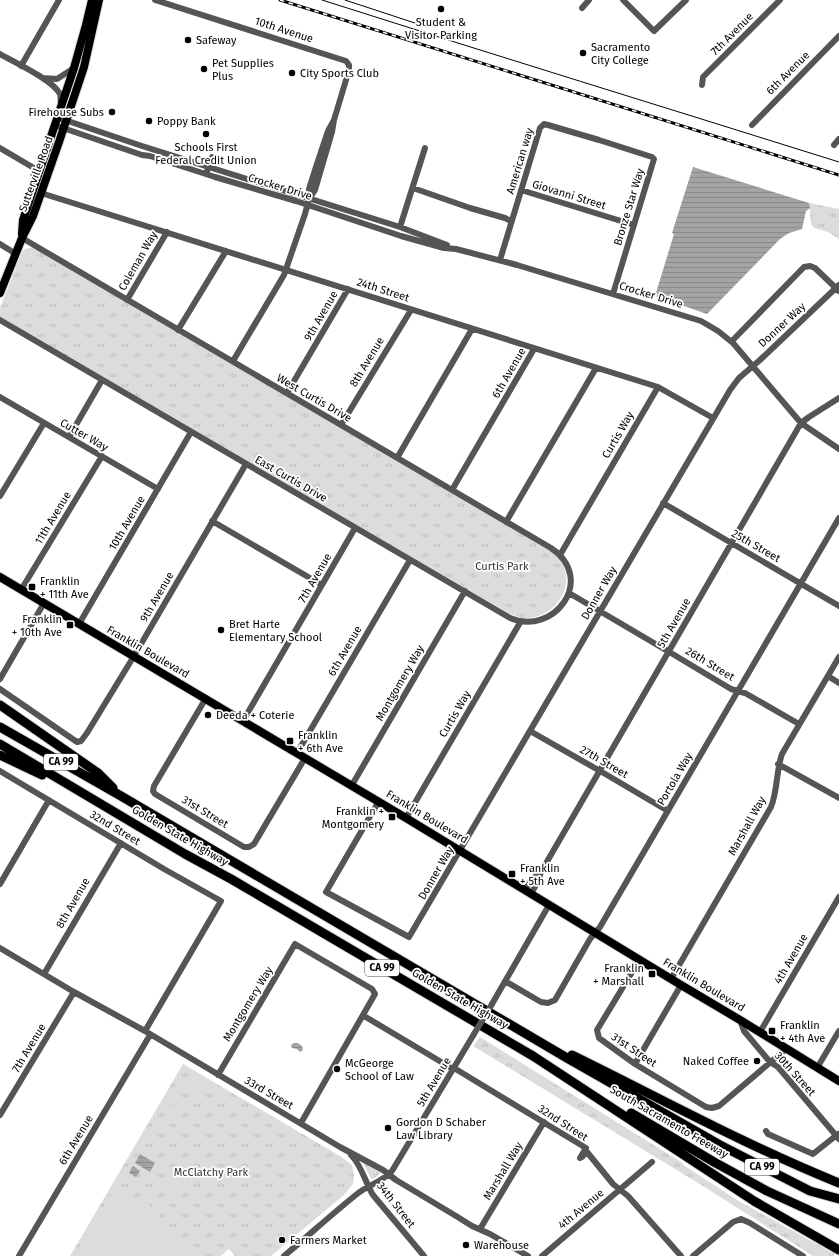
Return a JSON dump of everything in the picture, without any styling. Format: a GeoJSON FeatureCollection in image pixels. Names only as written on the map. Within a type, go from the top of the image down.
{"type":"FeatureCollection","features":[{"type":"Feature","properties":{"kind":"highway"},"geometry":{"type":"LineString","coordinates":[[0,705],[98,773],[121,796]]}},
{"type":"Feature","properties":{"kind":"highway","name":"Golden State Highway"},"geometry":{"type":"LineString","coordinates":[[0,727],[720,1145],[810,1191],[839,1200]]}},
{"type":"Feature","properties":{"kind":"highway","name":"Golden State Highway"},"geometry":{"type":"LineString","coordinates":[[0,744],[185,854],[245,887],[533,1056],[754,1201],[836,1249]]}},
{"type":"Feature","properties":{"kind":"highway"},"geometry":{"type":"LineString","coordinates":[[0,755],[94,799]]}},
{"type":"Feature","properties":{"kind":"highway"},"geometry":{"type":"LineString","coordinates":[[506,1022],[710,1125],[806,1170],[839,1183]]}},
{"type":"Feature","properties":{"kind":"highway","name":"South Sacramento Freeway"},"geometry":{"type":"LineString","coordinates":[[533,1056],[714,1162],[767,1191],[839,1224]]}},
{"type":"Feature","properties":{"kind":"highway"},"geometry":{"type":"LineString","coordinates":[[810,1191],[839,1204]]}},
{"type":"Feature","properties":{"kind":"highway"},"geometry":{"type":"LineString","coordinates":[[805,1209],[839,1229]]}},
{"type":"Feature","properties":{"kind":"main road","name":"Sutterville Road"},"geometry":{"type":"LineString","coordinates":[[22,238],[23,220],[74,68],[92,0]]}},
{"type":"Feature","properties":{"kind":"main road","name":"Sutterville Road"},"geometry":{"type":"LineString","coordinates":[[0,293],[22,238],[33,216],[65,124],[84,67],[99,0]]}},
{"type":"Feature","properties":{"kind":"main road"},"geometry":{"type":"LineString","coordinates":[[41,193],[39,191],[39,186],[46,164],[44,160]]}},
{"type":"Feature","properties":{"kind":"main road","name":"Franklin Boulevard"},"geometry":{"type":"LineString","coordinates":[[0,577],[379,801],[839,1081]]}},
{"type":"Feature","properties":{"kind":"street"},"geometry":{"type":"LineString","coordinates":[[21,66],[59,0]]}},
{"type":"Feature","properties":{"kind":"street","name":"10th Avenue"},"geometry":{"type":"LineString","coordinates":[[155,0],[346,61],[349,65],[349,70],[315,190],[309,199],[284,276],[232,361]]}},
{"type":"Feature","properties":{"kind":"street"},"geometry":{"type":"LineString","coordinates":[[582,8],[589,0]]}},
{"type":"Feature","properties":{"kind":"street"},"geometry":{"type":"LineString","coordinates":[[624,0],[654,31],[686,0]]}},
{"type":"Feature","properties":{"kind":"street","name":"7th Avenue"},"geometry":{"type":"LineString","coordinates":[[702,85],[703,77],[780,0]]}},
{"type":"Feature","properties":{"kind":"street","name":"6th Avenue"},"geometry":{"type":"LineString","coordinates":[[752,125],[839,36]]}},
{"type":"Feature","properties":{"kind":"street"},"geometry":{"type":"LineString","coordinates":[[0,54],[43,78],[56,88],[60,95],[61,107]]}},
{"type":"Feature","properties":{"kind":"street"},"geometry":{"type":"LineString","coordinates":[[43,78],[57,78],[74,68]]}},
{"type":"Feature","properties":{"kind":"street","name":"Crocker Drive"},"geometry":{"type":"LineString","coordinates":[[56,121],[142,146],[400,227],[456,249],[500,260],[701,321],[732,341],[801,423]]}},
{"type":"Feature","properties":{"kind":"street","name":"Crocker Drive"},"geometry":{"type":"LineString","coordinates":[[65,124],[142,155],[150,156],[307,205],[401,236],[444,248],[456,249]]}},
{"type":"Feature","properties":{"kind":"street","name":"American way"},"geometry":{"type":"LineString","coordinates":[[500,260],[540,128],[544,124],[599,140]]}},
{"type":"Feature","properties":{"kind":"street"},"geometry":{"type":"LineString","coordinates":[[834,144],[839,139]]}},
{"type":"Feature","properties":{"kind":"street","name":"Bronze Star Way"},"geometry":{"type":"LineString","coordinates":[[599,140],[652,157],[654,159],[613,294]]}},
{"type":"Feature","properties":{"kind":"street"},"geometry":{"type":"LineString","coordinates":[[0,148],[39,171]]}},
{"type":"Feature","properties":{"kind":"street"},"geometry":{"type":"LineString","coordinates":[[400,227],[425,148]]}},
{"type":"Feature","properties":{"kind":"street"},"geometry":{"type":"LineString","coordinates":[[206,174],[212,157]]}},
{"type":"Feature","properties":{"kind":"street"},"geometry":{"type":"LineString","coordinates":[[412,188],[512,221]]}},
{"type":"Feature","properties":{"kind":"street","name":"Giovanni Street"},"geometry":{"type":"LineString","coordinates":[[522,190],[634,225]]}},
{"type":"Feature","properties":{"kind":"street","name":"24th Street"},"geometry":{"type":"LineString","coordinates":[[41,193],[658,387],[713,418]]}},
{"type":"Feature","properties":{"kind":"street","name":"Coleman Way"},"geometry":{"type":"LineString","coordinates":[[128,300],[167,232]]}},
{"type":"Feature","properties":{"kind":"street","name":"West Curtis Drive"},"geometry":{"type":"LineString","coordinates":[[22,238],[551,548],[560,555],[567,566],[571,586],[569,593]]}},
{"type":"Feature","properties":{"kind":"street"},"geometry":{"type":"LineString","coordinates":[[0,244],[16,254]]}},
{"type":"Feature","properties":{"kind":"street"},"geometry":{"type":"LineString","coordinates":[[178,330],[226,251]]}},
{"type":"Feature","properties":{"kind":"street"},"geometry":{"type":"LineString","coordinates":[[732,341],[804,267],[810,266],[815,268],[838,288]]}},
{"type":"Feature","properties":{"kind":"street","name":"Donner Way"},"geometry":{"type":"LineString","coordinates":[[379,801],[326,892],[410,938],[663,503],[735,383],[838,288]]}},
{"type":"Feature","properties":{"kind":"street","name":"9th Avenue"},"geometry":{"type":"LineString","coordinates":[[287,394],[348,289]]}},
{"type":"Feature","properties":{"kind":"street","name":"8th Avenue"},"geometry":{"type":"LineString","coordinates":[[341,425],[411,310]]}},
{"type":"Feature","properties":{"kind":"street","name":"East Curtis Drive"},"geometry":{"type":"LineString","coordinates":[[0,320],[510,618],[521,621],[540,620],[562,605],[569,593]]}},
{"type":"Feature","properties":{"kind":"street"},"geometry":{"type":"LineString","coordinates":[[397,458],[472,329]]}},
{"type":"Feature","properties":{"kind":"street","name":"6th Avenue"},"geometry":{"type":"LineString","coordinates":[[452,490],[534,348]]}},
{"type":"Feature","properties":{"kind":"street"},"geometry":{"type":"LineString","coordinates":[[506,522],[596,368]]}},
{"type":"Feature","properties":{"kind":"street"},"geometry":{"type":"LineString","coordinates":[[68,437],[102,380]]}},
{"type":"Feature","properties":{"kind":"street","name":"Curtis Way"},"geometry":{"type":"LineString","coordinates":[[560,555],[658,387]]}},
{"type":"Feature","properties":{"kind":"street","name":"Cutter Way"},"geometry":{"type":"LineString","coordinates":[[0,397],[158,489]]}},
{"type":"Feature","properties":{"kind":"street","name":"5th Avenue"},"geometry":{"type":"LineString","coordinates":[[528,892],[538,881],[541,872],[801,423],[839,398]]}},
{"type":"Feature","properties":{"kind":"street"},"geometry":{"type":"LineString","coordinates":[[0,496],[44,423]]}},
{"type":"Feature","properties":{"kind":"street"},"geometry":{"type":"LineString","coordinates":[[801,423],[839,449]]}},
{"type":"Feature","properties":{"kind":"street","name":"10th Avenue"},"geometry":{"type":"LineString","coordinates":[[79,624],[191,432]]}},
{"type":"Feature","properties":{"kind":"street","name":"11th Avenue"},"geometry":{"type":"LineString","coordinates":[[21,590],[102,456]]}},
{"type":"Feature","properties":{"kind":"street","name":"9th Avenue"},"geometry":{"type":"LineString","coordinates":[[0,689],[77,742],[81,741],[134,656],[246,464]]}},
{"type":"Feature","properties":{"kind":"street","name":"25th Street"},"geometry":{"type":"LineString","coordinates":[[663,503],[839,606]]}},
{"type":"Feature","properties":{"kind":"street","name":"Portola Way"},"geometry":{"type":"LineString","coordinates":[[505,981],[541,1002],[548,1003],[554,1000],[668,811],[839,518]]}},
{"type":"Feature","properties":{"kind":"street"},"geometry":{"type":"LineString","coordinates":[[212,521],[322,585]]}},
{"type":"Feature","properties":{"kind":"street","name":"7th Avenue"},"geometry":{"type":"LineString","coordinates":[[243,721],[356,528]]}},
{"type":"Feature","properties":{"kind":"street","name":"6th Avenue"},"geometry":{"type":"LineString","coordinates":[[297,753],[410,560]]}},
{"type":"Feature","properties":{"kind":"street","name":"Montgomery Way"},"geometry":{"type":"LineString","coordinates":[[352,785],[465,591]]}},
{"type":"Feature","properties":{"kind":"street","name":"26th Street"},"geometry":{"type":"LineString","coordinates":[[569,593],[726,686],[745,693],[799,724]]}},
{"type":"Feature","properties":{"kind":"street"},"geometry":{"type":"LineString","coordinates":[[0,679],[44,603]]}},
{"type":"Feature","properties":{"kind":"street","name":"Curtis Way"},"geometry":{"type":"LineString","coordinates":[[406,818],[521,621]]}},
{"type":"Feature","properties":{"kind":"street","name":"Marshall Way"},"geometry":{"type":"LineString","coordinates":[[671,979],[771,807],[776,790],[778,764],[782,754],[839,657]]}},
{"type":"Feature","properties":{"kind":"street"},"geometry":{"type":"LineString","coordinates":[[828,676],[839,683]]}},
{"type":"Feature","properties":{"kind":"street","name":"31st Street"},"geometry":{"type":"LineString","coordinates":[[206,698],[154,786],[154,794],[244,847],[249,847],[254,844],[305,758]]}},
{"type":"Feature","properties":{"kind":"street","name":"27th Street"},"geometry":{"type":"LineString","coordinates":[[530,731],[668,811]]}},
{"type":"Feature","properties":{"kind":"street"},"geometry":{"type":"LineString","coordinates":[[778,764],[838,794]]}},
{"type":"Feature","properties":{"kind":"street","name":"32nd Street"},"geometry":{"type":"LineString","coordinates":[[0,771],[164,869],[221,901]]}},
{"type":"Feature","properties":{"kind":"street"},"geometry":{"type":"LineString","coordinates":[[0,884],[49,800]]}},
{"type":"Feature","properties":{"kind":"street","name":"8th Avenue"},"geometry":{"type":"LineString","coordinates":[[44,974],[121,843]]}},
{"type":"Feature","properties":{"kind":"street","name":"4th Avenue"},"geometry":{"type":"LineString","coordinates":[[760,1032],[839,897]]}},
{"type":"Feature","properties":{"kind":"street","name":"6th Avenue"},"geometry":{"type":"LineString","coordinates":[[19,1256],[148,1033],[221,901]]}},
{"type":"Feature","properties":{"kind":"street","name":"5th Avenue"},"geometry":{"type":"LineString","coordinates":[[284,1256],[292,1254],[358,1193],[392,1171],[492,1004],[549,905]]}},
{"type":"Feature","properties":{"kind":"street","name":"Montgomery Way"},"geometry":{"type":"LineString","coordinates":[[218,1075],[296,944],[372,990],[375,994],[364,1016]]}},
{"type":"Feature","properties":{"kind":"street","name":"33rd Street"},"geometry":{"type":"LineString","coordinates":[[0,948],[74,992],[148,1033],[340,1147],[383,1170],[388,1175],[456,1216],[528,1256]]}},
{"type":"Feature","properties":{"kind":"street","name":"31st Street"},"geometry":{"type":"LineString","coordinates":[[640,959],[597,1030],[599,1038],[635,1064],[706,1107],[712,1108],[719,1106],[770,1062]]}},
{"type":"Feature","properties":{"kind":"street"},"geometry":{"type":"LineString","coordinates":[[635,1064],[681,985]]}},
{"type":"Feature","properties":{"kind":"street","name":"7th Avenue"},"geometry":{"type":"LineString","coordinates":[[0,1115],[74,992]]}},
{"type":"Feature","properties":{"kind":"street"},"geometry":{"type":"LineString","coordinates":[[300,1123],[364,1016]]}},
{"type":"Feature","properties":{"kind":"street","name":"32nd Street"},"geometry":{"type":"LineString","coordinates":[[364,1016],[454,1068],[586,1148],[580,1158],[587,1152],[613,1184],[628,1196],[681,1256]]}},
{"type":"Feature","properties":{"kind":"street","name":"30th Street"},"geometry":{"type":"LineString","coordinates":[[740,1020],[744,1032],[838,1136]]}},
{"type":"Feature","properties":{"kind":"street"},"geometry":{"type":"LineString","coordinates":[[817,1068],[839,1031]]}},
{"type":"Feature","properties":{"kind":"street"},"geometry":{"type":"LineString","coordinates":[[770,1062],[786,1049]]}},
{"type":"Feature","properties":{"kind":"street","name":"Marshall Way"},"geometry":{"type":"LineString","coordinates":[[480,1230],[544,1122]]}},
{"type":"Feature","properties":{"kind":"street"},"geometry":{"type":"LineString","coordinates":[[766,1131],[768,1134],[813,1154],[838,1136]]}},
{"type":"Feature","properties":{"kind":"street","name":"34th Street"},"geometry":{"type":"LineString","coordinates":[[340,1147],[350,1154],[356,1161],[373,1195],[424,1256]]}},
{"type":"Feature","properties":{"kind":"street","name":"4th Avenue"},"geometry":{"type":"LineString","coordinates":[[546,1255],[652,1162]]}},
{"type":"Feature","properties":{"kind":"street"},"geometry":{"type":"LineString","coordinates":[[693,1256],[733,1222],[741,1219],[747,1221],[804,1256]]}},
{"type":"Feature","properties":{"kind":"green space"},"geometry":{"type":"Polygon","coordinates":[[[809,203],[839,209],[839,239],[828,232],[814,228],[811,224],[809,203]]]}},
{"type":"Feature","properties":{"kind":"green space","name":"Curtis Park"},"geometry":{"type":"Polygon","coordinates":[[[33,247],[557,555],[563,565],[566,575],[564,592],[559,600],[554,607],[539,616],[522,618],[510,614],[0,318],[0,308],[22,252],[25,249],[33,247]]]}},
{"type":"Feature","properties":{"kind":"green space"},"geometry":{"type":"Polygon","coordinates":[[[480,1037],[681,1162],[737,1200],[835,1254],[833,1256],[813,1256],[703,1186],[473,1046],[480,1037]]]}},
{"type":"Feature","properties":{"kind":"green space","name":"McClatchy Park"},"geometry":{"type":"Polygon","coordinates":[[[183,1064],[340,1156],[352,1165],[354,1176],[353,1184],[345,1194],[271,1256],[235,1256],[229,1249],[221,1256],[70,1256],[183,1064]]]}},
{"type":"Feature","properties":{"kind":"green space"},"geometry":{"type":"Polygon","coordinates":[[[191,1076],[204,1084],[206,1097],[202,1103],[175,1086],[178,1080],[191,1076]]]}},
{"type":"Feature","properties":{"kind":"green space"},"geometry":{"type":"Polygon","coordinates":[[[172,1096],[189,1106],[184,1113],[168,1104],[172,1096]]]}},
{"type":"Feature","properties":{"kind":"green space"},"geometry":{"type":"Polygon","coordinates":[[[166,1106],[182,1116],[178,1123],[162,1113],[166,1106]]]}},
{"type":"Feature","properties":{"kind":"green space"},"geometry":{"type":"Polygon","coordinates":[[[363,1162],[381,1173],[371,1179],[363,1162]]]}},
{"type":"Feature","properties":{"kind":"green space"},"geometry":{"type":"Polygon","coordinates":[[[165,1177],[177,1184],[170,1196],[158,1188],[165,1177]]]}},
{"type":"Feature","properties":{"kind":"green space"},"geometry":{"type":"Polygon","coordinates":[[[114,1190],[148,1203],[193,1256],[74,1256],[89,1241],[85,1238],[114,1190]]]}},
{"type":"Feature","properties":{"kind":"shaded area"},"geometry":{"type":"Polygon","coordinates":[[[693,167],[809,203],[810,208],[806,211],[802,229],[789,233],[780,239],[707,314],[655,296],[674,234],[672,233],[693,167]]]}},
{"type":"Feature","properties":{"kind":"shaded area"},"geometry":{"type":"Polygon","coordinates":[[[298,1043],[302,1046],[303,1050],[300,1052],[297,1049],[292,1048],[291,1045],[298,1043]]]}},
{"type":"Feature","properties":{"kind":"shaded area"},"geometry":{"type":"Polygon","coordinates":[[[140,1154],[155,1163],[150,1172],[135,1163],[140,1154]]]}},
{"type":"Feature","properties":{"kind":"shaded area"},"geometry":{"type":"Polygon","coordinates":[[[133,1166],[140,1171],[136,1177],[129,1173],[133,1166]]]}},
{"type":"Feature","properties":{"kind":"tram line"},"geometry":{"type":"LineString","coordinates":[[322,0],[839,162]]}},
{"type":"Feature","properties":{"kind":"tram line"},"geometry":{"type":"LineString","coordinates":[[345,0],[427,27]]}},
{"type":"Feature","properties":{"kind":"railway"},"geometry":{"type":"LineString","coordinates":[[280,0],[839,175]]}},
{"type":"Feature","properties":{"kind":"place","name":"Student & Visitor Parking"},"geometry":{"type":"Point","coordinates":[441,9]}},
{"type":"Feature","properties":{"kind":"place","name":"Safeway"},"geometry":{"type":"Point","coordinates":[188,40]}},
{"type":"Feature","properties":{"kind":"place","name":"Sacramento City College"},"geometry":{"type":"Point","coordinates":[583,53]}},
{"type":"Feature","properties":{"kind":"place","name":"Pet Supplies Plus"},"geometry":{"type":"Point","coordinates":[204,69]}},
{"type":"Feature","properties":{"kind":"place","name":"City Sports Club"},"geometry":{"type":"Point","coordinates":[292,73]}},
{"type":"Feature","properties":{"kind":"place","name":"Firehouse Subs"},"geometry":{"type":"Point","coordinates":[112,112]}},
{"type":"Feature","properties":{"kind":"place","name":"Poppy Bank"},"geometry":{"type":"Point","coordinates":[149,121]}},
{"type":"Feature","properties":{"kind":"place","name":"Schools First Federal Credit Union"},"geometry":{"type":"Point","coordinates":[206,134]}},
{"type":"Feature","properties":{"kind":"place","name":"Franklin + 11th Ave"},"geometry":{"type":"Point","coordinates":[32,587]}},
{"type":"Feature","properties":{"kind":"place","name":"Franklin + 10th Ave"},"geometry":{"type":"Point","coordinates":[70,625]}},
{"type":"Feature","properties":{"kind":"place","name":"Bret Harte Elementary School"},"geometry":{"type":"Point","coordinates":[221,630]}},
{"type":"Feature","properties":{"kind":"place","name":"Deeda + Coterie"},"geometry":{"type":"Point","coordinates":[208,715]}},
{"type":"Feature","properties":{"kind":"place","name":"Franklin + 6th Ave"},"geometry":{"type":"Point","coordinates":[290,741]}},
{"type":"Feature","properties":{"kind":"place","name":"Franklin + Montgomery"},"geometry":{"type":"Point","coordinates":[392,817]}},
{"type":"Feature","properties":{"kind":"place","name":"Franklin + 5th Ave"},"geometry":{"type":"Point","coordinates":[512,874]}},
{"type":"Feature","properties":{"kind":"place","name":"Franklin + Marshall"},"geometry":{"type":"Point","coordinates":[652,974]}},
{"type":"Feature","properties":{"kind":"place","name":"Franklin + 4th Ave"},"geometry":{"type":"Point","coordinates":[772,1031]}},
{"type":"Feature","properties":{"kind":"place","name":"Naked Coffee"},"geometry":{"type":"Point","coordinates":[757,1061]}},
{"type":"Feature","properties":{"kind":"place","name":"McGeorge School of Law"},"geometry":{"type":"Point","coordinates":[337,1069]}},
{"type":"Feature","properties":{"kind":"place","name":"Gordon D Schaber Law Library"},"geometry":{"type":"Point","coordinates":[388,1128]}},
{"type":"Feature","properties":{"kind":"place","name":"Farmers Market"},"geometry":{"type":"Point","coordinates":[282,1240]}},
{"type":"Feature","properties":{"kind":"place","name":"Warehouse"},"geometry":{"type":"Point","coordinates":[466,1245]}}]}
